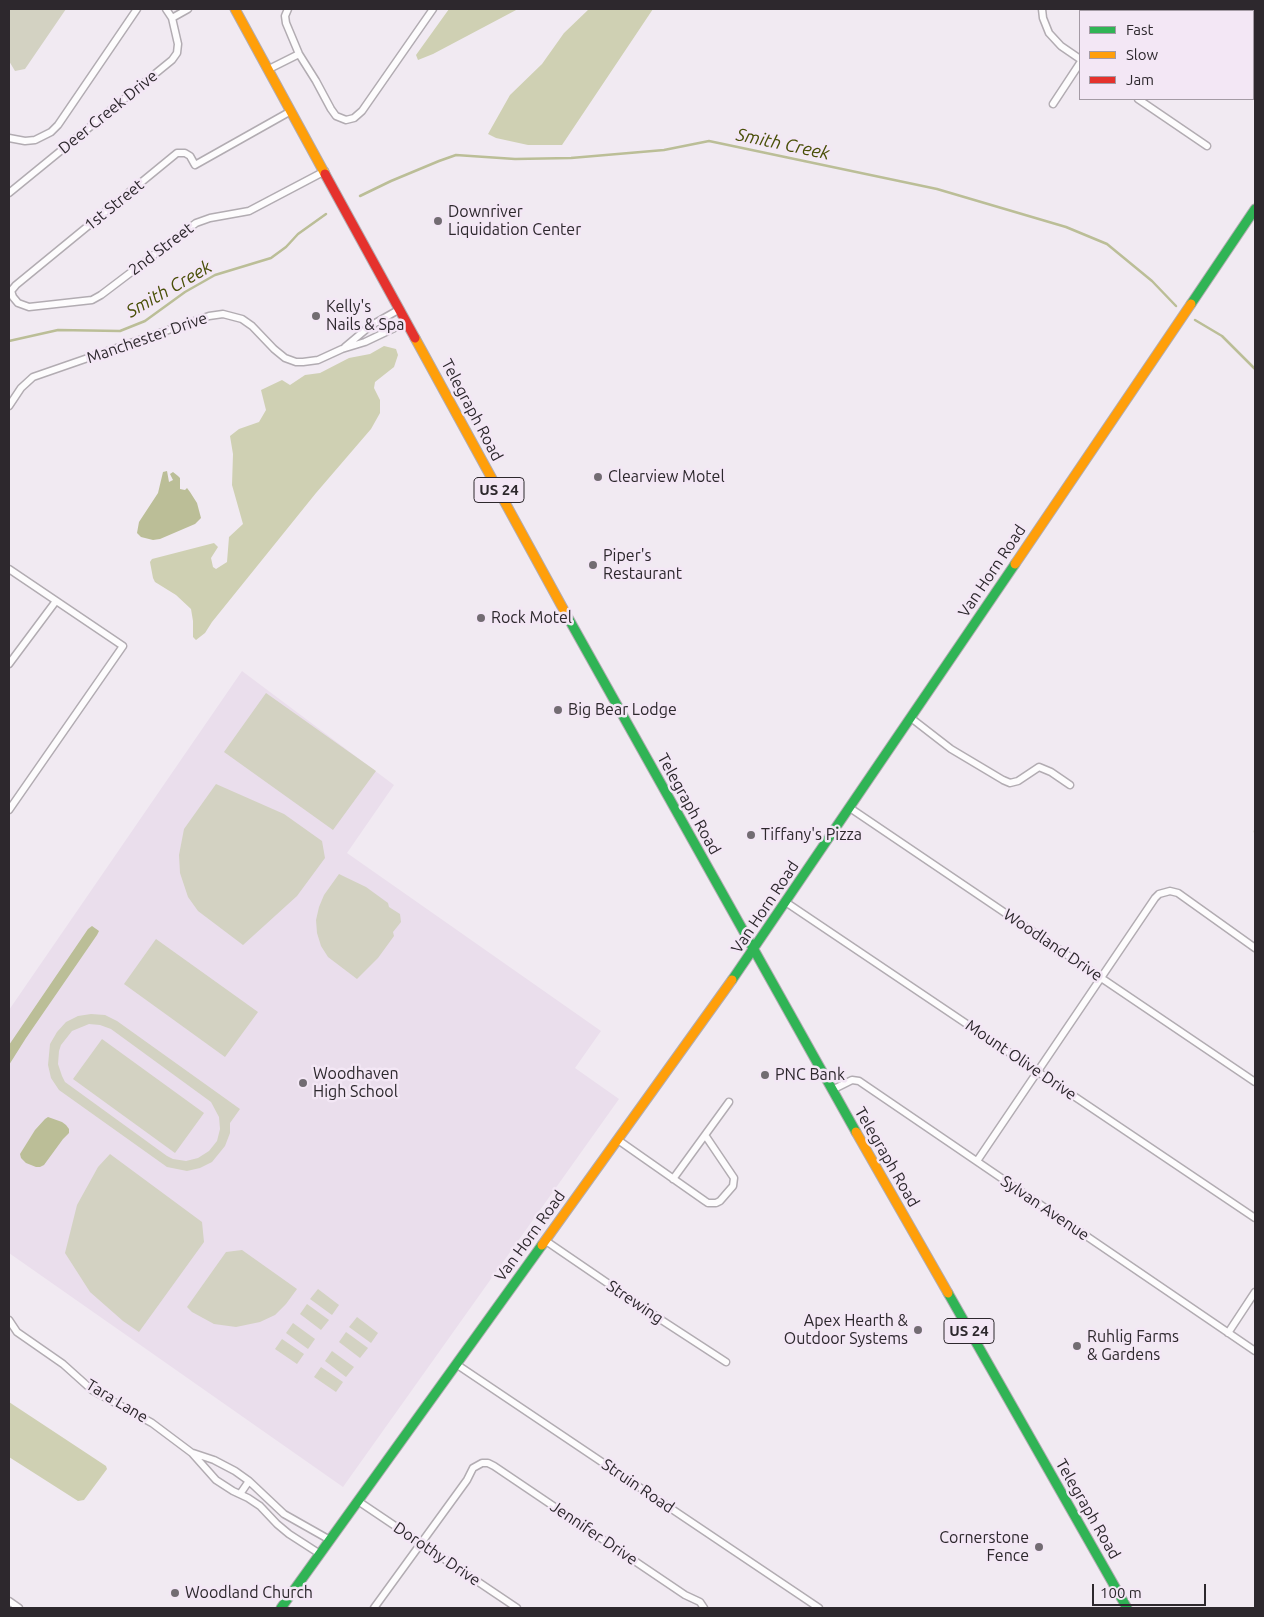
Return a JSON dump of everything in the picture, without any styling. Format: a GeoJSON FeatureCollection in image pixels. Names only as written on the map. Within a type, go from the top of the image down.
{"type":"FeatureCollection","features":[{"type":"Feature","properties":{"kind":"main road","name":"Telegraph Road"},"geometry":{"type":"LineString","coordinates":[[235,9],[602,679],[832,1090],[1127,1608]]}},
{"type":"Feature","properties":{"kind":"main road","name":"Van Horn Road"},"geometry":{"type":"LineString","coordinates":[[280,1608],[546,1241],[787,903],[1255,209]]}},
{"type":"Feature","properties":{"kind":"street"},"geometry":{"type":"LineString","coordinates":[[9,138],[25,141],[35,140],[51,132],[58,125],[138,9]]}},
{"type":"Feature","properties":{"kind":"street","name":"Deer Creek Drive"},"geometry":{"type":"LineString","coordinates":[[9,193],[172,60],[178,48],[172,18],[166,9]]}},
{"type":"Feature","properties":{"kind":"street"},"geometry":{"type":"LineString","coordinates":[[172,18],[188,9]]}},
{"type":"Feature","properties":{"kind":"street"},"geometry":{"type":"LineString","coordinates":[[288,9],[285,16],[286,23],[299,54],[336,116],[346,120],[350,120],[362,111],[433,9]]}},
{"type":"Feature","properties":{"kind":"street"},"geometry":{"type":"LineString","coordinates":[[1042,9],[1043,18],[1049,33],[1061,46],[1079,58]]}},
{"type":"Feature","properties":{"kind":"street"},"geometry":{"type":"LineString","coordinates":[[269,69],[299,54]]}},
{"type":"Feature","properties":{"kind":"street"},"geometry":{"type":"LineString","coordinates":[[1053,104],[1079,65]]}},
{"type":"Feature","properties":{"kind":"street"},"geometry":{"type":"LineString","coordinates":[[1139,100],[1207,146]]}},
{"type":"Feature","properties":{"kind":"street","name":"1st Street"},"geometry":{"type":"LineString","coordinates":[[84,301],[29,307],[18,303],[11,291],[23,279],[177,154],[185,153],[190,156],[195,164],[291,111]]}},
{"type":"Feature","properties":{"kind":"street","name":"2nd Street"},"geometry":{"type":"LineString","coordinates":[[84,301],[101,296],[196,222],[250,211],[325,172]]}},
{"type":"Feature","properties":{"kind":"street","name":"Manchester Drive"},"geometry":{"type":"LineString","coordinates":[[342,349],[370,326],[400,309]]}},
{"type":"Feature","properties":{"kind":"street","name":"Manchester Drive"},"geometry":{"type":"LineString","coordinates":[[9,406],[27,382],[40,374],[215,315],[231,316],[248,322],[279,354],[296,362],[318,360],[342,349],[365,342],[407,322]]}},
{"type":"Feature","properties":{"kind":"street"},"geometry":{"type":"LineString","coordinates":[[9,569],[123,646],[9,810]]}},
{"type":"Feature","properties":{"kind":"street"},"geometry":{"type":"LineString","coordinates":[[9,664],[56,601]]}},
{"type":"Feature","properties":{"kind":"street"},"geometry":{"type":"LineString","coordinates":[[911,718],[952,749],[1010,783],[1018,781],[1039,767],[1051,772],[1070,785]]}},
{"type":"Feature","properties":{"kind":"street","name":"Woodland Drive"},"geometry":{"type":"LineString","coordinates":[[850,808],[1255,1082]]}},
{"type":"Feature","properties":{"kind":"street"},"geometry":{"type":"LineString","coordinates":[[977,1161],[1155,898],[1164,892],[1170,891],[1178,894],[1255,948]]}},
{"type":"Feature","properties":{"kind":"street","name":"Mount Olive Drive"},"geometry":{"type":"LineString","coordinates":[[787,903],[1255,1218]]}},
{"type":"Feature","properties":{"kind":"street","name":"Sylvan Avenue"},"geometry":{"type":"LineString","coordinates":[[832,1090],[852,1080],[859,1081],[1255,1351]]}},
{"type":"Feature","properties":{"kind":"street"},"geometry":{"type":"LineString","coordinates":[[673,1179],[729,1102]]}},
{"type":"Feature","properties":{"kind":"street"},"geometry":{"type":"LineString","coordinates":[[618,1140],[712,1204],[720,1201],[733,1186],[734,1182],[733,1175],[705,1135]]}},
{"type":"Feature","properties":{"kind":"street","name":"Strewing"},"geometry":{"type":"LineString","coordinates":[[546,1241],[726,1362]]}},
{"type":"Feature","properties":{"kind":"street"},"geometry":{"type":"LineString","coordinates":[[1228,1333],[1255,1292]]}},
{"type":"Feature","properties":{"kind":"street","name":"Tara Lane"},"geometry":{"type":"LineString","coordinates":[[9,1320],[17,1332],[63,1364],[92,1390],[152,1423],[192,1453],[216,1480],[260,1506],[289,1534],[320,1554]]}},
{"type":"Feature","properties":{"kind":"street"},"geometry":{"type":"LineString","coordinates":[[9,1332],[17,1332]]}},
{"type":"Feature","properties":{"kind":"street","name":"Struin Road"},"geometry":{"type":"LineString","coordinates":[[456,1364],[819,1608]]}},
{"type":"Feature","properties":{"kind":"street","name":"Tara Lane"},"geometry":{"type":"LineString","coordinates":[[192,1453],[214,1460],[235,1472],[249,1482],[284,1514],[330,1540]]}},
{"type":"Feature","properties":{"kind":"street","name":"Jennifer Drive"},"geometry":{"type":"LineString","coordinates":[[421,1543],[467,1480],[473,1468],[482,1463],[488,1463],[685,1595],[700,1602],[704,1608]]}},
{"type":"Feature","properties":{"kind":"street"},"geometry":{"type":"LineString","coordinates":[[240,1494],[249,1482]]}},
{"type":"Feature","properties":{"kind":"street","name":"Dorothy Drive"},"geometry":{"type":"LineString","coordinates":[[358,1501],[517,1608]]}},
{"type":"Feature","properties":{"kind":"street"},"geometry":{"type":"LineString","coordinates":[[277,1524],[284,1514]]}},
{"type":"Feature","properties":{"kind":"street"},"geometry":{"type":"LineString","coordinates":[[374,1608],[421,1543]]}},
{"type":"Feature","properties":{"kind":"street"},"geometry":{"type":"LineString","coordinates":[[9,1601],[19,1608]]}},
{"type":"Feature","properties":{"kind":"shaded area"},"geometry":{"type":"Polygon","coordinates":[[[9,9],[66,9],[25,69],[15,71],[9,61],[9,9]]]}},
{"type":"Feature","properties":{"kind":"shaded area"},"geometry":{"type":"Polygon","coordinates":[[[449,9],[518,9],[418,60],[416,55],[449,9]]]}},
{"type":"Feature","properties":{"kind":"shaded area"},"geometry":{"type":"Polygon","coordinates":[[[589,9],[653,9],[562,145],[528,145],[496,138],[488,134],[510,95],[542,64],[564,33],[589,9]]]}},
{"type":"Feature","properties":{"kind":"shaded area"},"geometry":{"type":"Polygon","coordinates":[[[384,346],[396,349],[398,355],[394,367],[375,382],[374,388],[380,400],[380,413],[371,429],[316,493],[205,633],[196,640],[193,637],[191,609],[176,595],[155,582],[150,562],[152,559],[214,543],[218,547],[211,558],[213,567],[216,569],[227,562],[229,537],[243,524],[232,485],[233,454],[230,436],[239,429],[259,422],[266,410],[261,390],[282,380],[290,385],[305,375],[320,373],[349,358],[370,354],[384,346]]]}},
{"type":"Feature","properties":{"kind":"shaded area"},"geometry":{"type":"Polygon","coordinates":[[[167,471],[169,482],[173,480],[170,474],[173,472],[180,478],[180,489],[185,490],[187,488],[190,492],[197,503],[201,518],[195,524],[160,539],[153,540],[141,537],[137,533],[139,522],[158,493],[163,472],[167,471]]]}},
{"type":"Feature","properties":{"kind":"shaded area","name":"Woodhaven High School"},"geometry":{"type":"Polygon","coordinates":[[[242,671],[394,785],[347,853],[601,1031],[575,1068],[619,1099],[343,1487],[9,1253],[9,1010],[242,671]]]}},
{"type":"Feature","properties":{"kind":"shaded area"},"geometry":{"type":"Polygon","coordinates":[[[266,693],[376,771],[333,830],[224,752],[266,693]]]}},
{"type":"Feature","properties":{"kind":"shaded area"},"geometry":{"type":"Polygon","coordinates":[[[216,784],[284,814],[322,841],[325,858],[297,896],[243,945],[198,911],[188,897],[180,873],[179,855],[184,829],[216,784]]]}},
{"type":"Feature","properties":{"kind":"shaded area"},"geometry":{"type":"Polygon","coordinates":[[[339,874],[366,887],[400,914],[401,922],[393,932],[394,936],[378,958],[357,979],[328,957],[321,946],[317,933],[316,920],[319,907],[324,895],[339,874]]]}},
{"type":"Feature","properties":{"kind":"shaded area"},"geometry":{"type":"Polygon","coordinates":[[[92,926],[99,931],[97,935],[9,1065],[9,1045],[88,929],[92,926]]]}},
{"type":"Feature","properties":{"kind":"shaded area"},"geometry":{"type":"Polygon","coordinates":[[[156,939],[258,1012],[225,1057],[124,984],[156,939]]]}},
{"type":"Feature","properties":{"kind":"shaded area"},"geometry":{"type":"Polygon","coordinates":[[[91,1014],[105,1015],[117,1021],[240,1109],[230,1123],[230,1133],[225,1146],[212,1162],[200,1168],[187,1171],[167,1167],[59,1090],[51,1078],[48,1065],[50,1044],[66,1022],[78,1016],[91,1014]],[[89,1024],[72,1031],[61,1045],[58,1064],[65,1082],[173,1159],[186,1161],[198,1158],[209,1151],[217,1141],[220,1129],[219,1117],[211,1102],[111,1029],[89,1024]]]}},
{"type":"Feature","properties":{"kind":"shaded area"},"geometry":{"type":"Polygon","coordinates":[[[102,1039],[204,1113],[175,1153],[73,1079],[102,1039]]]}},
{"type":"Feature","properties":{"kind":"shaded area"},"geometry":{"type":"Polygon","coordinates":[[[48,1117],[66,1125],[69,1133],[44,1165],[36,1167],[26,1163],[20,1154],[35,1130],[48,1117]]]}},
{"type":"Feature","properties":{"kind":"shaded area"},"geometry":{"type":"Polygon","coordinates":[[[110,1154],[202,1222],[204,1242],[139,1332],[123,1321],[90,1292],[65,1253],[77,1205],[98,1167],[110,1154]]]}},
{"type":"Feature","properties":{"kind":"shaded area"},"geometry":{"type":"Polygon","coordinates":[[[242,1250],[297,1289],[286,1304],[275,1315],[260,1322],[236,1327],[214,1324],[192,1312],[187,1307],[226,1252],[242,1250]]]}},
{"type":"Feature","properties":{"kind":"shaded area"},"geometry":{"type":"Polygon","coordinates":[[[318,1289],[339,1305],[332,1315],[310,1299],[318,1289]]]}},
{"type":"Feature","properties":{"kind":"shaded area"},"geometry":{"type":"Polygon","coordinates":[[[307,1304],[329,1320],[321,1330],[300,1314],[307,1304]]]}},
{"type":"Feature","properties":{"kind":"shaded area"},"geometry":{"type":"Polygon","coordinates":[[[357,1317],[378,1333],[371,1343],[349,1327],[357,1317]]]}},
{"type":"Feature","properties":{"kind":"shaded area"},"geometry":{"type":"Polygon","coordinates":[[[293,1323],[315,1339],[308,1349],[286,1333],[293,1323]]]}},
{"type":"Feature","properties":{"kind":"shaded area"},"geometry":{"type":"Polygon","coordinates":[[[346,1332],[368,1348],[360,1358],[339,1342],[346,1332]]]}},
{"type":"Feature","properties":{"kind":"shaded area"},"geometry":{"type":"Polygon","coordinates":[[[282,1339],[304,1354],[297,1364],[275,1349],[282,1339]]]}},
{"type":"Feature","properties":{"kind":"shaded area"},"geometry":{"type":"Polygon","coordinates":[[[332,1351],[354,1367],[346,1377],[325,1361],[332,1351]]]}},
{"type":"Feature","properties":{"kind":"shaded area"},"geometry":{"type":"Polygon","coordinates":[[[321,1367],[343,1382],[336,1392],[314,1377],[321,1367]]]}},
{"type":"Feature","properties":{"kind":"shaded area"},"geometry":{"type":"Polygon","coordinates":[[[9,1402],[106,1466],[107,1469],[84,1500],[78,1501],[9,1457],[9,1402]]]}},
{"type":"Feature","properties":{"kind":"waterway","name":"Smith Creek"},"geometry":{"type":"LineString","coordinates":[[360,196],[391,181],[456,155],[515,159],[571,158],[664,150],[709,141],[937,189],[1066,227],[1107,244],[1152,281],[1176,306]]}},
{"type":"Feature","properties":{"kind":"waterway","name":"Smith Creek"},"geometry":{"type":"LineString","coordinates":[[9,341],[58,330],[120,331],[145,321],[185,292],[215,275],[271,258],[286,247],[298,234],[326,214]]}},
{"type":"Feature","properties":{"kind":"waterway","name":"Smith Creek"},"geometry":{"type":"LineString","coordinates":[[1195,320],[1222,336],[1255,369]]}},
{"type":"Feature","properties":{"kind":"traffic: fast"},"geometry":{"type":"LineString","coordinates":[[1191,304],[1255,209]]}},
{"type":"Feature","properties":{"kind":"traffic: fast"},"geometry":{"type":"LineString","coordinates":[[732,980],[1015,564]]}},
{"type":"Feature","properties":{"kind":"traffic: fast"},"geometry":{"type":"LineString","coordinates":[[566,614],[856,1132]]}},
{"type":"Feature","properties":{"kind":"traffic: fast"},"geometry":{"type":"LineString","coordinates":[[281,1608],[542,1245]]}},
{"type":"Feature","properties":{"kind":"traffic: fast"},"geometry":{"type":"LineString","coordinates":[[948,1293],[1127,1608]]}},
{"type":"Feature","properties":{"kind":"traffic: slow"},"geometry":{"type":"LineString","coordinates":[[235,9],[325,174]]}},
{"type":"Feature","properties":{"kind":"traffic: slow"},"geometry":{"type":"LineString","coordinates":[[1015,564],[1191,304]]}},
{"type":"Feature","properties":{"kind":"traffic: slow"},"geometry":{"type":"LineString","coordinates":[[415,338],[566,614]]}},
{"type":"Feature","properties":{"kind":"traffic: slow"},"geometry":{"type":"LineString","coordinates":[[542,1245],[732,980]]}},
{"type":"Feature","properties":{"kind":"traffic: slow"},"geometry":{"type":"LineString","coordinates":[[856,1132],[948,1293]]}},
{"type":"Feature","properties":{"kind":"traffic: jam"},"geometry":{"type":"LineString","coordinates":[[325,174],[415,338]]}},
{"type":"Feature","properties":{"kind":"place","name":"Downriver Liquidation Center"},"geometry":{"type":"Point","coordinates":[438,221]}},
{"type":"Feature","properties":{"kind":"place","name":"Kelly's Nails & Spa"},"geometry":{"type":"Point","coordinates":[316,316]}},
{"type":"Feature","properties":{"kind":"place","name":"Clearview Motel"},"geometry":{"type":"Point","coordinates":[598,477]}},
{"type":"Feature","properties":{"kind":"place","name":"Piper's Restaurant"},"geometry":{"type":"Point","coordinates":[593,565]}},
{"type":"Feature","properties":{"kind":"place","name":"Rock Motel"},"geometry":{"type":"Point","coordinates":[481,618]}},
{"type":"Feature","properties":{"kind":"place","name":"Big Bear Lodge"},"geometry":{"type":"Point","coordinates":[558,710]}},
{"type":"Feature","properties":{"kind":"place","name":"Tiffany's Pizza"},"geometry":{"type":"Point","coordinates":[751,835]}},
{"type":"Feature","properties":{"kind":"place","name":"PNC Bank"},"geometry":{"type":"Point","coordinates":[765,1075]}},
{"type":"Feature","properties":{"kind":"place","name":"Woodhaven High School"},"geometry":{"type":"Point","coordinates":[303,1083]}},
{"type":"Feature","properties":{"kind":"place","name":"Apex Hearth & Outdoor Systems"},"geometry":{"type":"Point","coordinates":[918,1330]}},
{"type":"Feature","properties":{"kind":"place","name":"Ruhlig Farms & Gardens"},"geometry":{"type":"Point","coordinates":[1077,1346]}},
{"type":"Feature","properties":{"kind":"place","name":"Cornerstone Fence"},"geometry":{"type":"Point","coordinates":[1039,1547]}},
{"type":"Feature","properties":{"kind":"place","name":"Woodland Church"},"geometry":{"type":"Point","coordinates":[175,1593]}}]}
